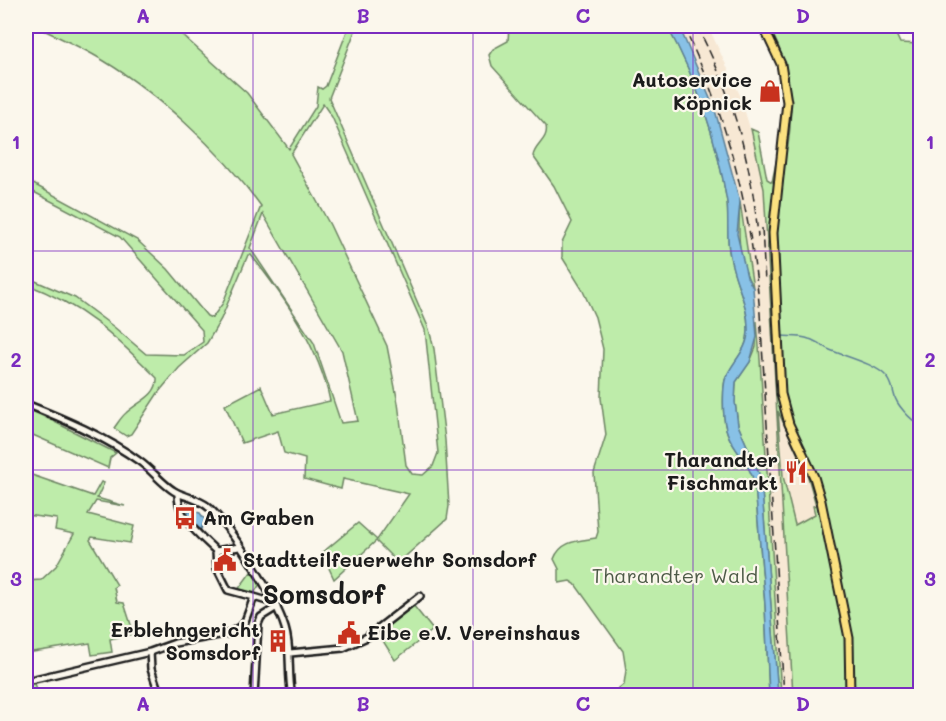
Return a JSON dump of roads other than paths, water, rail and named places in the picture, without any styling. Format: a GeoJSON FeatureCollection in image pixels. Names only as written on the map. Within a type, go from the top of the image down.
{"type":"FeatureCollection","features":[{"type":"Feature","properties":{"kind":"main road"},"geometry":{"type":"LineString","coordinates":[[763,26],[781,64],[787,102],[773,233],[782,400],[789,424],[818,489],[847,626],[850,648],[850,696]]}},
{"type":"Feature","properties":{"kind":"street"},"geometry":{"type":"LineString","coordinates":[[26,404],[114,445],[142,463],[178,493],[206,505],[240,547],[277,607],[290,653],[290,694]]}},
{"type":"Feature","properties":{"kind":"street"},"geometry":{"type":"LineString","coordinates":[[178,493],[178,502],[189,525],[216,551],[217,568],[228,590],[267,601],[272,598]]}},
{"type":"Feature","properties":{"kind":"street"},"geometry":{"type":"LineString","coordinates":[[216,551],[240,547]]}},
{"type":"Feature","properties":{"kind":"street"},"geometry":{"type":"LineString","coordinates":[[290,653],[343,648],[359,641],[386,625],[420,596]]}},
{"type":"Feature","properties":{"kind":"street"},"geometry":{"type":"LineString","coordinates":[[26,681],[65,670],[150,652],[166,645],[239,630],[244,624],[254,597]]}},
{"type":"Feature","properties":{"kind":"street"},"geometry":{"type":"LineString","coordinates":[[254,696],[258,624],[261,617],[277,607]]}},
{"type":"Feature","properties":{"kind":"street"},"geometry":{"type":"LineString","coordinates":[[150,652],[151,669],[160,696]]}},
{"type":"Feature","properties":{"kind":"water"},"geometry":{"type":"Polygon","coordinates":[[[667,26],[679,26],[715,110],[740,202],[737,234],[747,277],[753,288],[757,337],[750,362],[736,382],[735,402],[738,425],[761,478],[778,695],[769,695],[765,605],[755,485],[748,467],[733,445],[724,417],[725,380],[745,345],[748,321],[730,256],[727,202],[712,133],[697,89],[667,26]]]}},
{"type":"Feature","properties":{"kind":"water"},"geometry":{"type":"Polygon","coordinates":[[[186,512],[200,513],[205,520],[201,529],[192,526],[186,512]]]}},
{"type":"Feature","properties":{"kind":"waterway"},"geometry":{"type":"LineString","coordinates":[[782,336],[812,340],[830,350],[876,368],[889,379],[895,398],[901,407],[920,425]]}},
{"type":"Feature","properties":{"kind":"railway"},"geometry":{"type":"LineString","coordinates":[[683,26],[699,60],[725,130],[744,202],[756,275],[784,696]]}},
{"type":"Feature","properties":{"kind":"railway"},"geometry":{"type":"LineString","coordinates":[[697,26],[720,77],[738,128],[751,182],[758,237]]}},
{"type":"Feature","properties":{"kind":"railway"},"geometry":{"type":"LineString","coordinates":[[762,228],[765,282]]}},
{"type":"Feature","properties":{"kind":"place","name":"Autoservice Köpnick"},"geometry":{"type":"Point","coordinates":[770,91]}},
{"type":"Feature","properties":{"kind":"place","name":"Tharandter Fischmarkt"},"geometry":{"type":"Point","coordinates":[796,472]}},
{"type":"Feature","properties":{"kind":"place","name":"Am Graben"},"geometry":{"type":"Point","coordinates":[185,518]}},
{"type":"Feature","properties":{"kind":"place","name":"Stadtteilfeuerwehr Somsdorf"},"geometry":{"type":"Point","coordinates":[225,560]}},
{"type":"Feature","properties":{"kind":"place","name":"Eibe e.V. Vereinshaus"},"geometry":{"type":"Point","coordinates":[349,633]}},
{"type":"Feature","properties":{"kind":"place","name":"Erblehngericht Somsdorf"},"geometry":{"type":"Point","coordinates":[278,641]}},
{"type":"Feature","properties":{"kind":"district","name":"Somsdorf"},"geometry":{"type":"Point","coordinates":[324,595]}},
{"type":"Feature","properties":{"kind":"park label","name":"Tharandter Wald"},"geometry":{"type":"Point","coordinates":[675,576]}}]}
